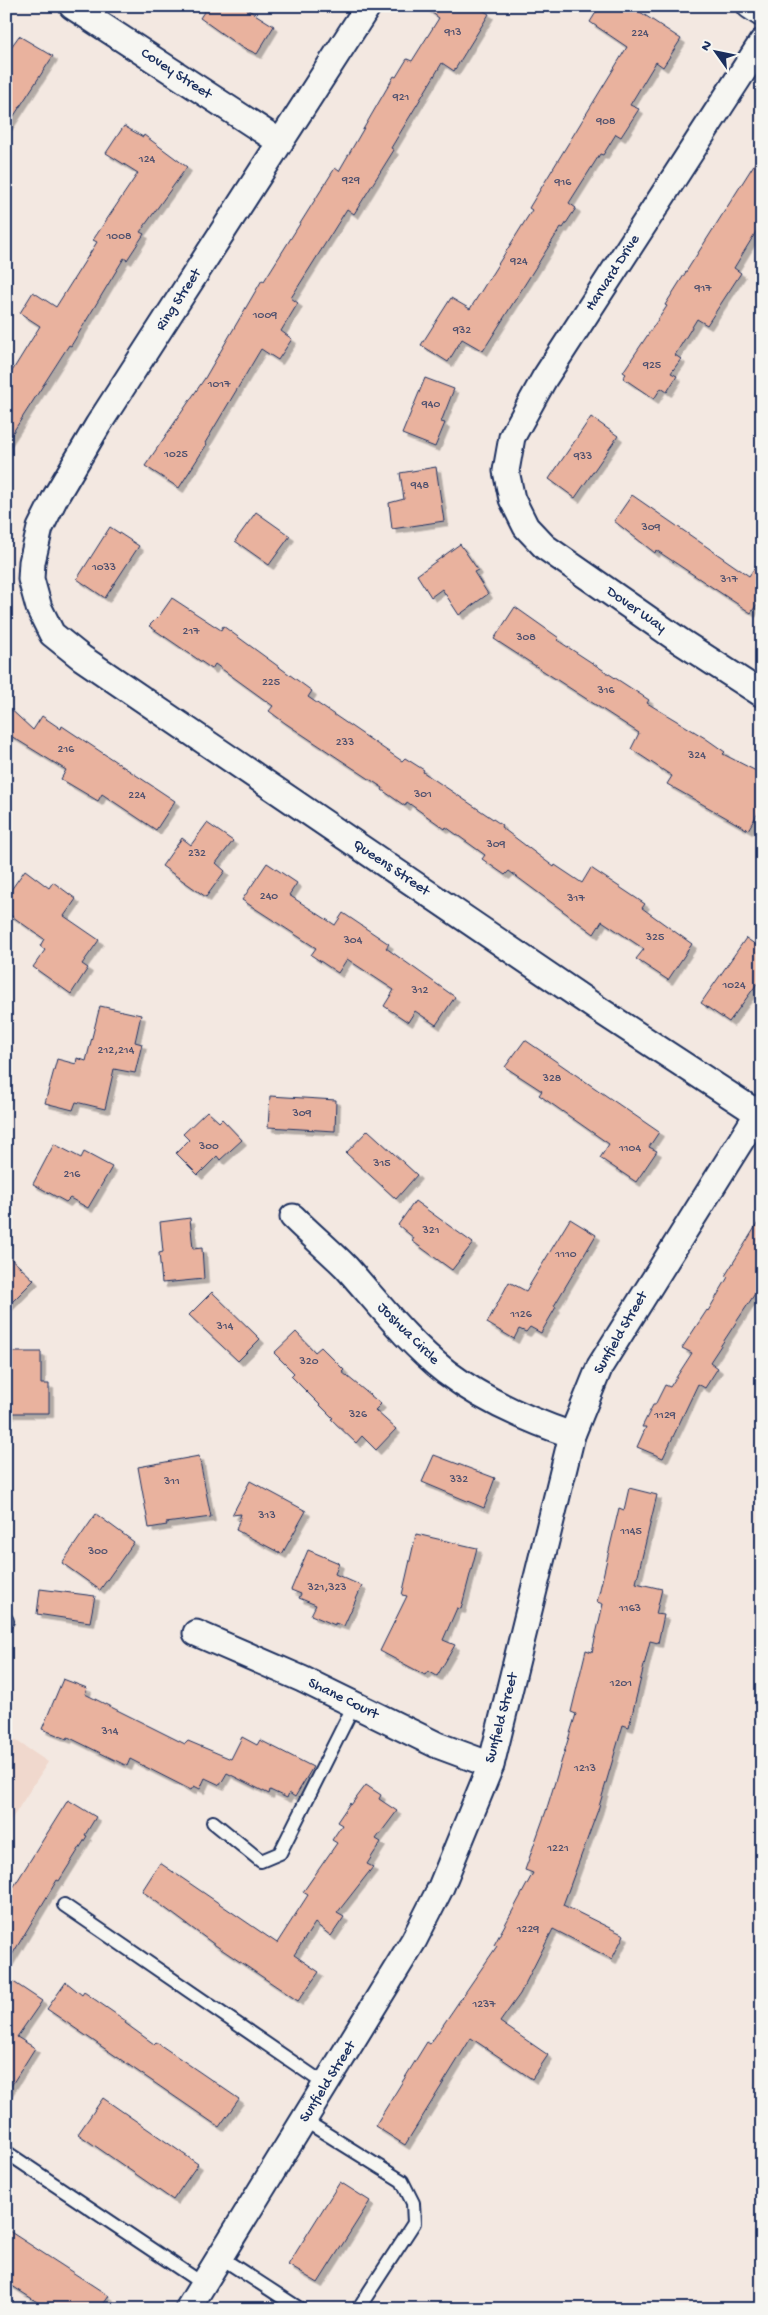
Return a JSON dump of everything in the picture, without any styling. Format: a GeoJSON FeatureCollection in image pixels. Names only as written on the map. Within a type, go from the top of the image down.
{"type":"FeatureCollection","features":[{"type":"Feature","properties":{"kind":"street","name":"Covey Street"},"geometry":{"type":"LineString","coordinates":[[72,6],[280,142]]}},
{"type":"Feature","properties":{"kind":"street","name":"Ring Street"},"geometry":{"type":"LineString","coordinates":[[39,608],[31,579],[32,562],[40,528],[56,496],[98,424],[368,6]]}},
{"type":"Feature","properties":{"kind":"street"},"geometry":{"type":"LineString","coordinates":[[750,6],[762,14]]}},
{"type":"Feature","properties":{"kind":"street","name":"Harvard Drive"},"geometry":{"type":"LineString","coordinates":[[520,516],[512,499],[506,471],[512,436],[544,379],[762,42]]}},
{"type":"Feature","properties":{"kind":"street","name":"Dover Way"},"geometry":{"type":"LineString","coordinates":[[520,516],[526,527],[545,547],[680,641],[762,694]]}},
{"type":"Feature","properties":{"kind":"street","name":"Queens Street"},"geometry":{"type":"LineString","coordinates":[[39,608],[52,634],[82,658],[601,1011],[760,1110]]}},
{"type":"Feature","properties":{"kind":"street","name":"Sunfield Street"},"geometry":{"type":"LineString","coordinates":[[188,2309],[414,1940],[441,1887],[491,1765],[572,1435],[600,1366],[760,1110]]}},
{"type":"Feature","properties":{"kind":"street","name":"Joshua Circle"},"geometry":{"type":"LineString","coordinates":[[293,1217],[344,1265],[414,1345],[446,1372],[470,1389],[534,1422],[572,1435]]}},
{"type":"Feature","properties":{"kind":"street","name":"Shane Court"},"geometry":{"type":"LineString","coordinates":[[196,1633],[437,1745],[491,1765]]}},
{"type":"Feature","properties":{"kind":"lane"},"geometry":{"type":"LineString","coordinates":[[212,1822],[261,1860],[280,1853],[354,1705]]}},
{"type":"Feature","properties":{"kind":"lane"},"geometry":{"type":"LineString","coordinates":[[64,1905],[326,2085]]}},
{"type":"Feature","properties":{"kind":"lane"},"geometry":{"type":"LineString","coordinates":[[304,2120],[402,2181],[413,2203],[414,2223],[358,2309]]}},
{"type":"Feature","properties":{"kind":"lane"},"geometry":{"type":"LineString","coordinates":[[6,2152],[203,2284]]}},
{"type":"Feature","properties":{"kind":"lane"},"geometry":{"type":"LineString","coordinates":[[220,2257],[300,2309]]}},
{"type":"Feature","properties":{"kind":"shaded area"},"geometry":{"type":"Polygon","coordinates":[[[6,1734],[48,1762],[6,1828],[6,1734]]]}},
{"type":"Feature","properties":{"kind":"building"},"geometry":{"type":"Polygon","coordinates":[[[208,6],[242,6],[274,26],[257,54],[238,45],[200,18],[208,6]]]}},
{"type":"Feature","properties":{"kind":"building"},"geometry":{"type":"Polygon","coordinates":[[[423,6],[476,6],[489,14],[454,71],[442,63],[391,148],[394,150],[354,214],[347,209],[291,298],[298,303],[281,331],[292,339],[278,360],[261,349],[205,443],[207,444],[179,488],[145,466],[205,378],[262,280],[264,281],[335,168],[339,171],[394,76],[396,77],[407,59],[412,61],[439,18],[423,6]]]}},
{"type":"Feature","properties":{"kind":"building"},"geometry":{"type":"Polygon","coordinates":[[[600,6],[631,6],[681,39],[663,67],[656,62],[630,105],[639,109],[621,137],[616,134],[603,155],[600,154],[569,203],[576,208],[563,228],[561,227],[483,351],[462,339],[448,362],[421,345],[451,298],[470,309],[532,210],[529,208],[627,47],[590,22],[600,6]]]}},
{"type":"Feature","properties":{"kind":"building"},"geometry":{"type":"Polygon","coordinates":[[[19,36],[53,56],[6,128],[6,54],[19,36]]]}},
{"type":"Feature","properties":{"kind":"building"},"geometry":{"type":"Polygon","coordinates":[[[124,126],[143,137],[144,135],[187,167],[140,232],[144,234],[127,260],[124,258],[71,346],[69,345],[6,443],[6,381],[40,326],[20,313],[33,292],[56,307],[97,242],[93,240],[138,173],[106,153],[124,126]]]}},
{"type":"Feature","properties":{"kind":"building"},"geometry":{"type":"Polygon","coordinates":[[[762,152],[762,222],[734,268],[741,273],[707,325],[697,319],[675,355],[681,359],[671,373],[677,376],[667,392],[661,388],[654,399],[623,378],[626,374],[623,372],[667,306],[665,305],[762,152]]]}},
{"type":"Feature","properties":{"kind":"building"},"geometry":{"type":"Polygon","coordinates":[[[425,378],[454,389],[441,422],[445,423],[435,447],[402,434],[425,378]]]}},
{"type":"Feature","properties":{"kind":"building"},"geometry":{"type":"Polygon","coordinates":[[[591,417],[618,436],[575,498],[549,479],[591,417]]]}},
{"type":"Feature","properties":{"kind":"building"},"geometry":{"type":"Polygon","coordinates":[[[436,467],[444,521],[392,529],[389,503],[404,499],[400,473],[436,467]]]}},
{"type":"Feature","properties":{"kind":"building"},"geometry":{"type":"Polygon","coordinates":[[[632,495],[749,576],[762,557],[762,597],[751,613],[656,550],[655,553],[614,521],[632,495]]]}},
{"type":"Feature","properties":{"kind":"building"},"geometry":{"type":"Polygon","coordinates":[[[256,512],[290,536],[269,565],[235,541],[256,512]]]}},
{"type":"Feature","properties":{"kind":"building"},"geometry":{"type":"Polygon","coordinates":[[[110,527],[139,546],[105,598],[77,579],[110,527]]]}},
{"type":"Feature","properties":{"kind":"building"},"geometry":{"type":"Polygon","coordinates":[[[460,544],[478,570],[474,572],[488,594],[459,615],[442,589],[431,597],[417,575],[460,544]]]}},
{"type":"Feature","properties":{"kind":"building"},"geometry":{"type":"Polygon","coordinates":[[[172,598],[221,630],[223,626],[312,691],[308,697],[402,761],[405,758],[424,770],[423,772],[502,825],[501,827],[554,867],[555,865],[582,883],[591,868],[645,904],[642,908],[692,944],[668,980],[636,959],[644,949],[602,921],[594,934],[509,871],[505,875],[482,859],[485,855],[446,827],[445,829],[407,802],[405,806],[382,790],[383,788],[285,723],[269,711],[273,706],[215,664],[212,669],[149,626],[160,615],[172,598]]]}},
{"type":"Feature","properties":{"kind":"building"},"geometry":{"type":"Polygon","coordinates":[[[515,607],[559,638],[557,640],[649,700],[647,703],[705,738],[725,752],[723,754],[762,774],[762,806],[748,830],[667,784],[672,776],[631,749],[639,733],[494,639],[515,607]]]}},
{"type":"Feature","properties":{"kind":"building"},"geometry":{"type":"Polygon","coordinates":[[[6,705],[33,730],[42,716],[61,729],[62,726],[175,801],[156,830],[102,794],[98,801],[61,779],[66,770],[6,733],[6,705]]]}},
{"type":"Feature","properties":{"kind":"building"},"geometry":{"type":"Polygon","coordinates":[[[207,823],[233,841],[216,863],[225,871],[206,897],[162,866],[182,838],[191,845],[207,823]]]}},
{"type":"Feature","properties":{"kind":"building"},"geometry":{"type":"Polygon","coordinates":[[[267,863],[297,883],[289,895],[335,925],[343,913],[389,944],[386,948],[455,997],[436,1025],[415,1011],[408,1022],[384,1006],[394,990],[347,959],[338,973],[311,955],[316,948],[242,900],[267,863]]]}},
{"type":"Feature","properties":{"kind":"building"},"geometry":{"type":"Polygon","coordinates":[[[25,870],[49,888],[53,882],[76,899],[64,916],[99,940],[82,964],[88,968],[71,994],[33,967],[45,950],[40,946],[44,939],[6,912],[6,897],[25,870]]]}},
{"type":"Feature","properties":{"kind":"building"},"geometry":{"type":"Polygon","coordinates":[[[746,938],[762,949],[762,977],[729,1022],[701,1003],[746,938]]]}},
{"type":"Feature","properties":{"kind":"building"},"geometry":{"type":"Polygon","coordinates":[[[100,1006],[141,1015],[135,1042],[142,1044],[135,1073],[114,1069],[105,1109],[76,1102],[73,1110],[45,1103],[57,1059],[76,1064],[77,1058],[86,1061],[100,1006]]]}},
{"type":"Feature","properties":{"kind":"building"},"geometry":{"type":"Polygon","coordinates":[[[525,1040],[659,1132],[649,1147],[657,1151],[636,1182],[600,1158],[609,1144],[539,1095],[542,1091],[505,1067],[525,1040]]]}},
{"type":"Feature","properties":{"kind":"building"},"geometry":{"type":"Polygon","coordinates":[[[270,1096],[336,1100],[335,1131],[268,1127],[270,1096]]]}},
{"type":"Feature","properties":{"kind":"building"},"geometry":{"type":"Polygon","coordinates":[[[207,1111],[219,1122],[222,1119],[242,1140],[220,1160],[217,1156],[198,1175],[176,1153],[189,1140],[183,1134],[207,1111]]]}},
{"type":"Feature","properties":{"kind":"building"},"geometry":{"type":"Polygon","coordinates":[[[368,1130],[417,1175],[396,1199],[346,1153],[368,1130]]]}},
{"type":"Feature","properties":{"kind":"building"},"geometry":{"type":"Polygon","coordinates":[[[54,1144],[81,1158],[84,1152],[112,1167],[88,1208],[70,1198],[66,1202],[33,1184],[54,1144]]]}},
{"type":"Feature","properties":{"kind":"building"},"geometry":{"type":"Polygon","coordinates":[[[415,1201],[473,1243],[452,1270],[412,1241],[414,1238],[398,1225],[415,1201]]]}},
{"type":"Feature","properties":{"kind":"building"},"geometry":{"type":"Polygon","coordinates":[[[762,1216],[762,1283],[710,1362],[718,1368],[705,1388],[698,1384],[663,1458],[637,1447],[646,1427],[642,1427],[653,1405],[655,1405],[665,1385],[670,1387],[692,1353],[682,1348],[708,1311],[728,1277],[725,1276],[762,1216]]]}},
{"type":"Feature","properties":{"kind":"building"},"geometry":{"type":"Polygon","coordinates":[[[190,1218],[193,1249],[202,1248],[204,1279],[162,1283],[159,1253],[163,1252],[160,1222],[190,1218]]]}},
{"type":"Feature","properties":{"kind":"building"},"geometry":{"type":"Polygon","coordinates":[[[570,1219],[596,1235],[554,1306],[556,1307],[541,1333],[530,1327],[526,1332],[519,1329],[514,1339],[487,1323],[509,1282],[526,1291],[570,1219]]]}},
{"type":"Feature","properties":{"kind":"building"},"geometry":{"type":"Polygon","coordinates":[[[6,1254],[34,1280],[6,1308],[6,1254]]]}},
{"type":"Feature","properties":{"kind":"building"},"geometry":{"type":"Polygon","coordinates":[[[212,1292],[260,1339],[238,1361],[189,1315],[212,1292]]]}},
{"type":"Feature","properties":{"kind":"building"},"geometry":{"type":"Polygon","coordinates":[[[296,1332],[315,1352],[321,1347],[344,1370],[342,1372],[381,1404],[375,1410],[396,1429],[376,1450],[362,1436],[356,1443],[291,1376],[294,1373],[274,1353],[296,1332]]]}},
{"type":"Feature","properties":{"kind":"building"},"geometry":{"type":"Polygon","coordinates":[[[6,1352],[41,1352],[41,1384],[49,1384],[49,1413],[6,1413],[6,1352]]]}},
{"type":"Feature","properties":{"kind":"building"},"geometry":{"type":"Polygon","coordinates":[[[434,1455],[495,1478],[484,1508],[422,1482],[434,1455]]]}},
{"type":"Feature","properties":{"kind":"building"},"geometry":{"type":"Polygon","coordinates":[[[199,1456],[211,1517],[166,1523],[167,1525],[149,1528],[138,1467],[199,1456]]]}},
{"type":"Feature","properties":{"kind":"building"},"geometry":{"type":"Polygon","coordinates":[[[250,1481],[306,1511],[282,1554],[236,1530],[241,1514],[232,1515],[250,1481]]]}},
{"type":"Feature","properties":{"kind":"building"},"geometry":{"type":"Polygon","coordinates":[[[629,1488],[657,1495],[636,1583],[662,1589],[656,1614],[664,1615],[658,1643],[650,1641],[629,1727],[623,1725],[598,1810],[563,1905],[624,1935],[612,1959],[553,1929],[520,1994],[500,2022],[548,2055],[532,2079],[471,2038],[405,2145],[375,2126],[427,2042],[430,2044],[497,1946],[494,1945],[533,1873],[525,1870],[546,1811],[576,1714],[571,1712],[586,1650],[592,1652],[603,1604],[597,1602],[619,1508],[624,1510],[629,1488]]]}},
{"type":"Feature","properties":{"kind":"building"},"geometry":{"type":"Polygon","coordinates":[[[96,1514],[134,1542],[100,1590],[62,1563],[96,1514]]]}},
{"type":"Feature","properties":{"kind":"building"},"geometry":{"type":"Polygon","coordinates":[[[416,1534],[477,1548],[461,1609],[457,1608],[443,1640],[455,1645],[437,1676],[428,1671],[425,1675],[380,1651],[407,1596],[402,1595],[416,1534]]]}},
{"type":"Feature","properties":{"kind":"building"},"geometry":{"type":"Polygon","coordinates":[[[308,1550],[339,1563],[335,1574],[362,1586],[344,1626],[335,1623],[335,1625],[311,1615],[316,1605],[299,1598],[301,1594],[291,1590],[308,1550]]]}},
{"type":"Feature","properties":{"kind":"building"},"geometry":{"type":"Polygon","coordinates":[[[40,1589],[95,1596],[90,1622],[37,1614],[40,1589]]]}},
{"type":"Feature","properties":{"kind":"building"},"geometry":{"type":"Polygon","coordinates":[[[63,1679],[87,1688],[85,1694],[185,1744],[188,1741],[231,1759],[242,1737],[257,1745],[260,1740],[313,1767],[295,1797],[289,1793],[287,1798],[270,1790],[269,1794],[227,1773],[220,1785],[205,1778],[200,1789],[194,1786],[191,1790],[130,1759],[127,1766],[68,1737],[67,1739],[42,1729],[63,1679]]]}},
{"type":"Feature","properties":{"kind":"building"},"geometry":{"type":"Polygon","coordinates":[[[366,1785],[381,1795],[379,1799],[397,1811],[376,1839],[381,1842],[367,1864],[373,1867],[337,1913],[344,1917],[331,1936],[315,1923],[294,1955],[319,1972],[298,2001],[215,1945],[142,1891],[160,1863],[277,1943],[308,1895],[303,1892],[337,1843],[332,1840],[342,1825],[337,1822],[366,1785]]]}},
{"type":"Feature","properties":{"kind":"building"},"geometry":{"type":"Polygon","coordinates":[[[68,1800],[96,1817],[85,1835],[87,1836],[59,1881],[57,1880],[6,1965],[6,1899],[68,1800]]]}},
{"type":"Feature","properties":{"kind":"building"},"geometry":{"type":"Polygon","coordinates":[[[6,1977],[42,2001],[17,2037],[35,2048],[6,2094],[6,1977]]]}},
{"type":"Feature","properties":{"kind":"building"},"geometry":{"type":"Polygon","coordinates":[[[66,1982],[82,1995],[84,1992],[126,2021],[125,2023],[154,2044],[156,2042],[239,2099],[219,2127],[47,2009],[66,1982]]]}},
{"type":"Feature","properties":{"kind":"building"},"geometry":{"type":"Polygon","coordinates":[[[103,2098],[198,2164],[173,2200],[78,2134],[103,2098]]]}},
{"type":"Feature","properties":{"kind":"building"},"geometry":{"type":"Polygon","coordinates":[[[340,2182],[370,2201],[318,2283],[288,2265],[340,2182]]]}},
{"type":"Feature","properties":{"kind":"building"},"geometry":{"type":"Polygon","coordinates":[[[6,2229],[109,2296],[100,2309],[48,2309],[6,2282],[6,2229]]]}}]}
